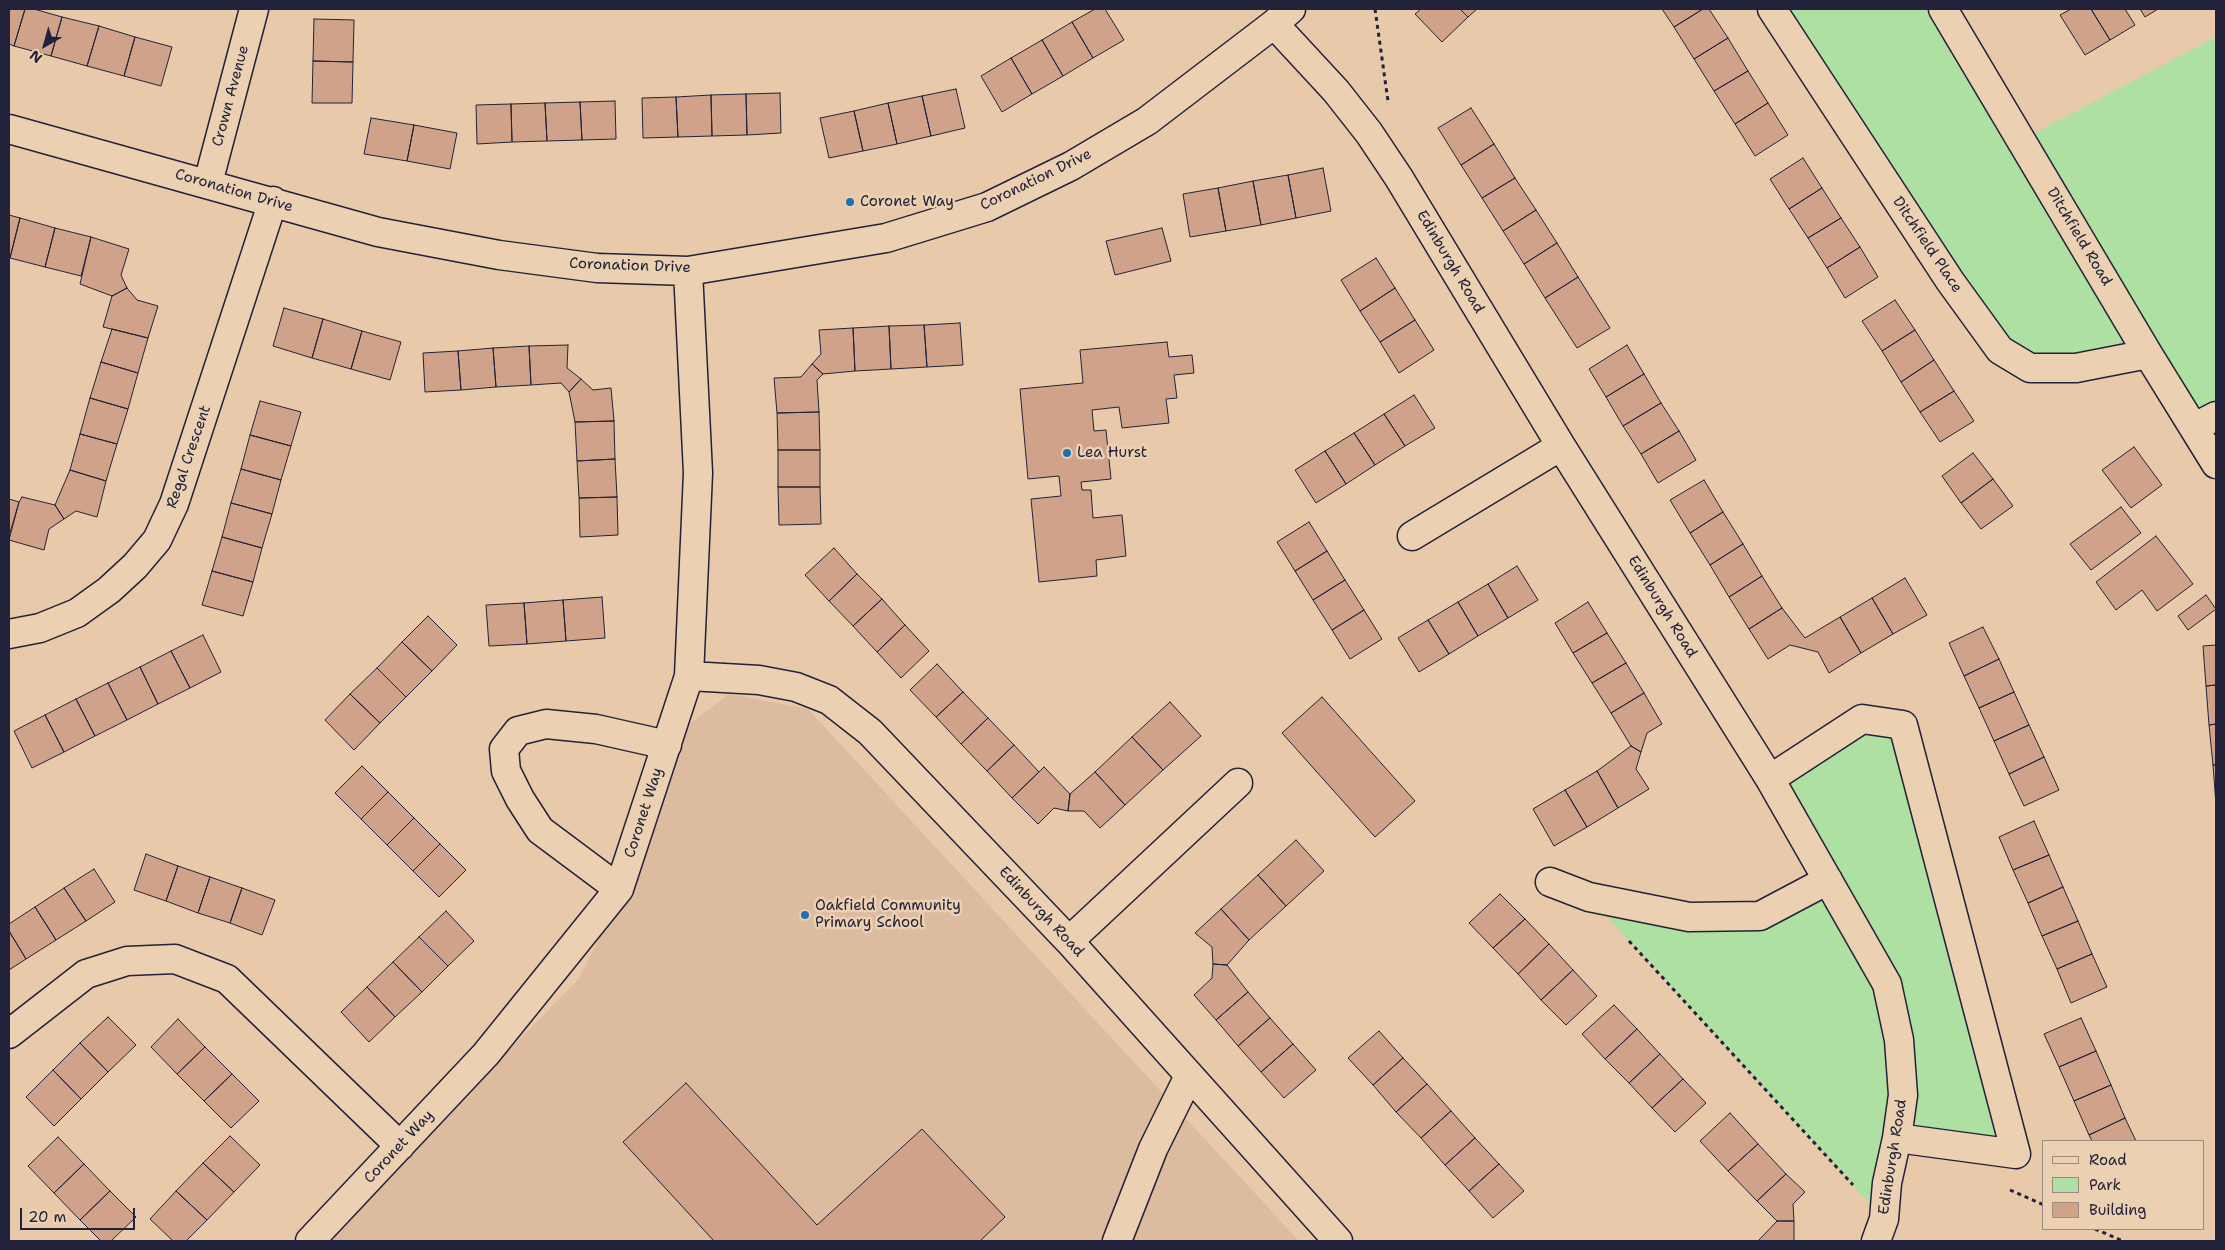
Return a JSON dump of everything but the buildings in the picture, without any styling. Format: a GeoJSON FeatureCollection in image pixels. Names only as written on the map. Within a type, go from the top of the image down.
{"type":"FeatureCollection","features":[{"type":"Feature","properties":{"kind":"street","name":"Crown Avenue"},"geometry":{"type":"LineString","coordinates":[[208,183],[254,9]]}},
{"type":"Feature","properties":{"kind":"street","name":"Ditchfield Place"},"geometry":{"type":"LineString","coordinates":[[1772,9],[1950,282],[2000,350],[2030,368],[2076,368],[2148,354]]}},
{"type":"Feature","properties":{"kind":"street","name":"Ditchfield Road"},"geometry":{"type":"LineString","coordinates":[[1943,9],[2148,354],[2205,421],[2216,464]]}},
{"type":"Feature","properties":{"kind":"street","name":"Coronation Drive"},"geometry":{"type":"LineString","coordinates":[[9,129],[273,201],[378,232],[499,255],[597,268],[688,271],[886,238],[987,206],[1071,166],[1147,121],[1283,16]]}},
{"type":"Feature","properties":{"kind":"street","name":"Edinburgh Road"},"geometry":{"type":"LineString","coordinates":[[1283,16],[1336,91],[1369,133],[1399,178],[1561,446],[1770,778],[1887,984],[1899,1040],[1903,1095],[1898,1138],[1887,1183],[1880,1230]]}},
{"type":"Feature","properties":{"kind":"street","name":"Regal Crescent"},"geometry":{"type":"LineString","coordinates":[[9,634],[40,628],[77,613],[109,590],[135,566],[157,540],[174,504],[273,201]]}},
{"type":"Feature","properties":{"kind":"street","name":"Coronet Way"},"geometry":{"type":"LineString","coordinates":[[310,1241],[486,1054],[619,889],[689,676],[698,473],[688,271]]}},
{"type":"Feature","properties":{"kind":"street"},"geometry":{"type":"LineString","coordinates":[[1412,536],[1561,446]]}},
{"type":"Feature","properties":{"kind":"street","name":"Edinburgh Road"},"geometry":{"type":"LineString","coordinates":[[689,676],[759,680],[796,687],[829,700],[870,732],[1069,940],[1338,1241]]}},
{"type":"Feature","properties":{"kind":"street"},"geometry":{"type":"LineString","coordinates":[[1770,778],[1862,719],[1903,725],[2016,1154],[1898,1138]]}},
{"type":"Feature","properties":{"kind":"street"},"geometry":{"type":"LineString","coordinates":[[619,889],[540,830],[520,799],[506,771],[504,748],[518,731],[546,724],[596,729],[667,745]]}},
{"type":"Feature","properties":{"kind":"street"},"geometry":{"type":"LineString","coordinates":[[1069,940],[1238,783]]}},
{"type":"Feature","properties":{"kind":"street"},"geometry":{"type":"LineString","coordinates":[[1550,882],[1589,897],[1688,917],[1760,916],[1828,880]]}},
{"type":"Feature","properties":{"kind":"street"},"geometry":{"type":"LineString","coordinates":[[9,1034],[86,974],[127,961],[175,959],[227,980],[400,1146]]}},
{"type":"Feature","properties":{"kind":"street"},"geometry":{"type":"LineString","coordinates":[[1117,1241],[1153,1149],[1189,1076]]}},
{"type":"Feature","properties":{"kind":"path"},"geometry":{"type":"LineString","coordinates":[[1375,9],[1388,103]]}},
{"type":"Feature","properties":{"kind":"path"},"geometry":{"type":"LineString","coordinates":[[1589,897],[1880,1230]]}},
{"type":"Feature","properties":{"kind":"path"},"geometry":{"type":"LineString","coordinates":[[2097,1230],[2122,1241]]}},
{"type":"Feature","properties":{"kind":"shaded area","name":"Oakfield Community Primary School"},"geometry":{"type":"Polygon","coordinates":[[[729,694],[808,709],[1299,1241],[320,1241],[578,980],[645,850],[682,730],[729,694]]]}},
{"type":"Feature","properties":{"kind":"green space"},"geometry":{"type":"Polygon","coordinates":[[[1772,9],[1944,9],[2022,140],[2216,37],[2216,469],[2148,354],[2030,368],[1950,281],[1772,9]]]}},
{"type":"Feature","properties":{"kind":"green space"},"geometry":{"type":"Polygon","coordinates":[[[1862,719],[1903,725],[2016,1154],[1898,1138],[1884,1219],[1589,897],[1760,916],[1828,880],[1770,779],[1862,719]]]}},
{"type":"Feature","properties":{"kind":"place","name":"Coronet Way"},"geometry":{"type":"Point","coordinates":[850,202]}},
{"type":"Feature","properties":{"kind":"place","name":"Lea Hurst"},"geometry":{"type":"Point","coordinates":[1067,453]}},
{"type":"Feature","properties":{"kind":"place","name":"Oakfield Community Primary School"},"geometry":{"type":"Point","coordinates":[805,915]}}]}
